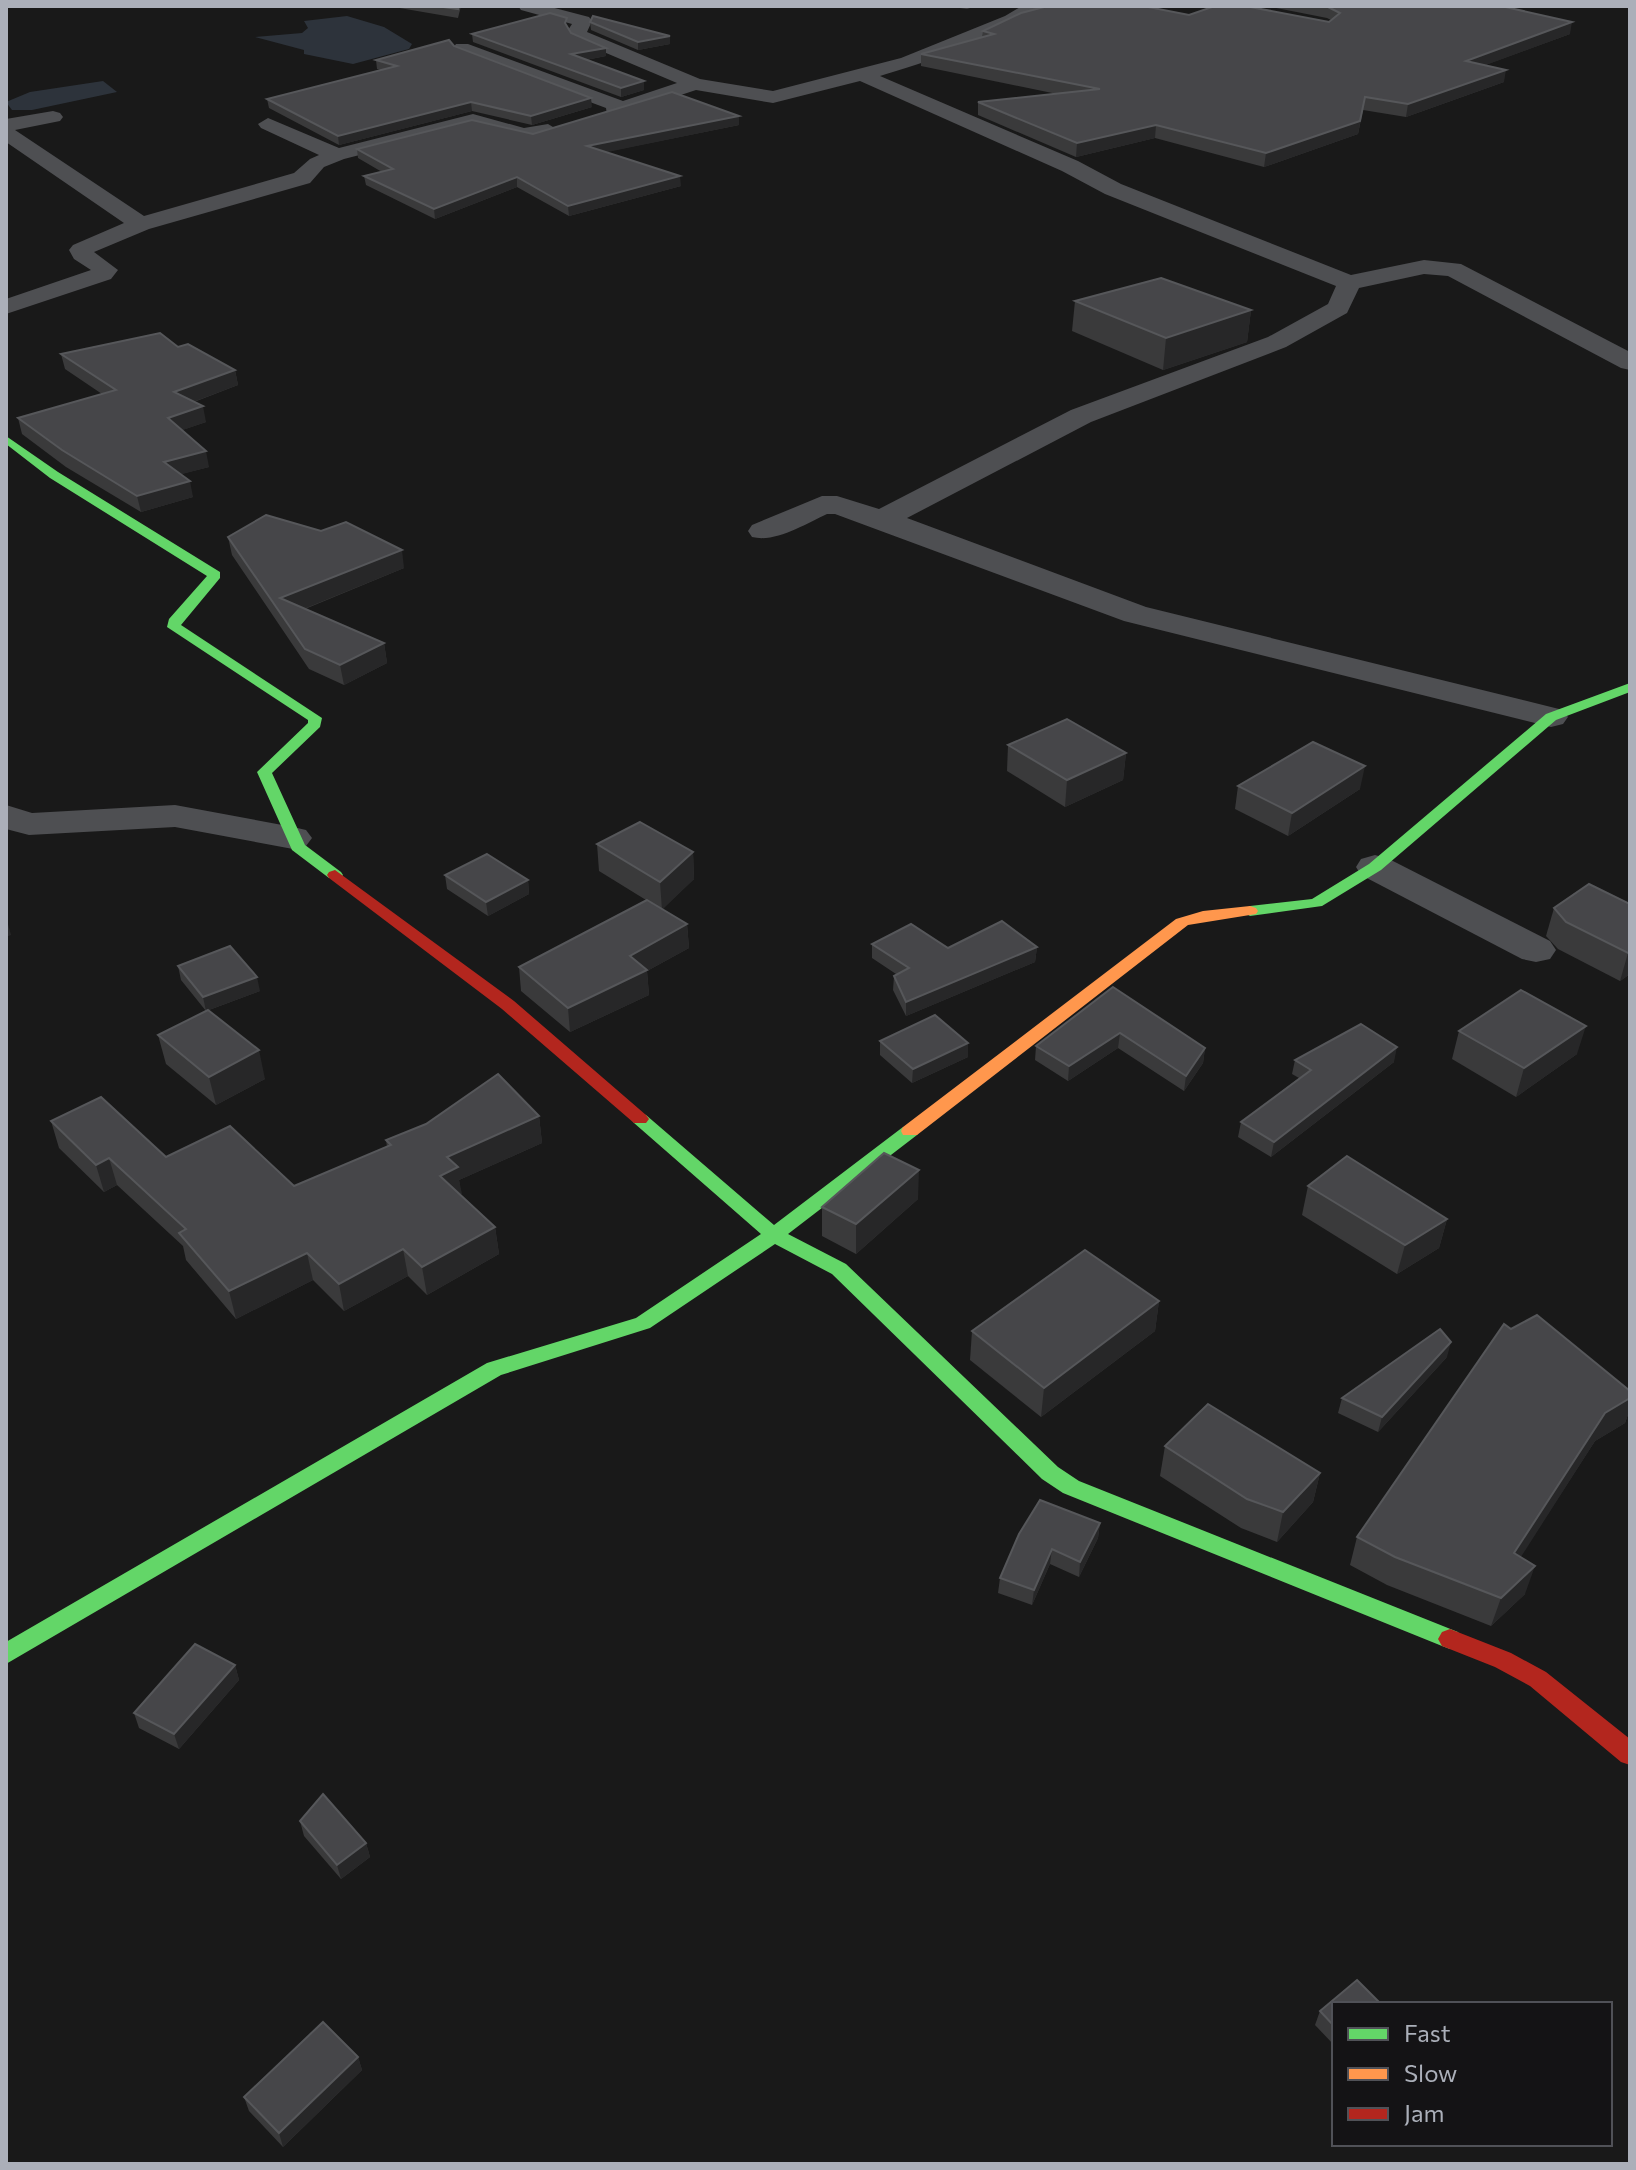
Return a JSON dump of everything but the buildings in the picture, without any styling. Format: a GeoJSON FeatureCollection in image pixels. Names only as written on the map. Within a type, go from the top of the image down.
{"type":"FeatureCollection","features":[{"type":"Feature","properties":{"kind":"street"},"geometry":{"type":"LineString","coordinates":[[527,6],[583,21],[577,30],[579,35],[695,84],[773,97],[908,62],[996,26],[1034,6]]}},
{"type":"Feature","properties":{"kind":"street"},"geometry":{"type":"LineString","coordinates":[[462,48],[623,108]]}},
{"type":"Feature","properties":{"kind":"street"},"geometry":{"type":"LineString","coordinates":[[862,75],[1070,166],[1113,189],[1349,283],[1424,267],[1453,269],[1630,362]]}},
{"type":"Feature","properties":{"kind":"street"},"geometry":{"type":"LineString","coordinates":[[593,117],[695,84]]}},
{"type":"Feature","properties":{"kind":"street"},"geometry":{"type":"LineString","coordinates":[[6,125],[53,117]]}},
{"type":"Feature","properties":{"kind":"street"},"geometry":{"type":"LineString","coordinates":[[6,307],[103,274],[106,270],[81,250],[141,224],[302,178],[317,163],[337,155],[473,120],[528,135],[563,125]]}},
{"type":"Feature","properties":{"kind":"street"},"geometry":{"type":"LineString","coordinates":[[268,124],[337,155]]}},
{"type":"Feature","properties":{"kind":"street"},"geometry":{"type":"LineString","coordinates":[[6,133],[141,224]]}},
{"type":"Feature","properties":{"kind":"street"},"geometry":{"type":"LineString","coordinates":[[882,519],[1081,416],[1277,342],[1338,308],[1349,283]]}},
{"type":"Feature","properties":{"kind":"street"},"geometry":{"type":"LineString","coordinates":[[6,439],[54,475],[215,575],[174,622],[174,627],[315,718],[315,724],[264,772],[298,847],[508,1005],[774,1235],[839,1269],[1050,1473],[1071,1487],[1503,1660],[1538,1679],[1630,1754]]}},
{"type":"Feature","properties":{"kind":"street"},"geometry":{"type":"LineString","coordinates":[[763,531],[822,505],[837,505],[1135,614],[1551,717]]}},
{"type":"Feature","properties":{"kind":"street"},"geometry":{"type":"LineString","coordinates":[[6,1654],[494,1369],[643,1323],[774,1235],[1182,922],[1203,916],[1306,906],[1375,867],[1551,717],[1630,687]]}},
{"type":"Feature","properties":{"kind":"street"},"geometry":{"type":"LineString","coordinates":[[14,825],[164,816],[293,838]]}},
{"type":"Feature","properties":{"kind":"street"},"geometry":{"type":"LineString","coordinates":[[1375,867],[1536,950]]}},
{"type":"Feature","properties":{"kind":"shaded area"},"geometry":{"type":"Polygon","coordinates":[[[347,16],[384,27],[412,44],[409,49],[353,64],[304,54],[304,50],[255,37],[302,33],[308,28],[304,21],[347,16]]]}},
{"type":"Feature","properties":{"kind":"shaded area"},"geometry":{"type":"Polygon","coordinates":[[[103,81],[117,92],[32,110],[12,110],[6,102],[30,92],[103,81]]]}},
{"type":"Feature","properties":{"kind":"traffic: fast"},"geometry":{"type":"LineString","coordinates":[[6,439],[54,475],[215,575],[174,622],[174,627],[315,718],[315,724],[264,772],[298,847],[335,875]]}},
{"type":"Feature","properties":{"kind":"traffic: fast"},"geometry":{"type":"LineString","coordinates":[[1250,911],[1316,903],[1375,867],[1551,717],[1630,687]]}},
{"type":"Feature","properties":{"kind":"traffic: fast"},"geometry":{"type":"LineString","coordinates":[[640,1119],[774,1235],[839,1269],[1050,1473],[1071,1487],[1450,1639]]}},
{"type":"Feature","properties":{"kind":"traffic: fast"},"geometry":{"type":"LineString","coordinates":[[6,1654],[494,1369],[643,1323],[774,1235],[910,1131]]}},
{"type":"Feature","properties":{"kind":"traffic: slow"},"geometry":{"type":"LineString","coordinates":[[910,1131],[1182,922],[1203,916],[1250,911]]}},
{"type":"Feature","properties":{"kind":"traffic: jam"},"geometry":{"type":"LineString","coordinates":[[335,875],[508,1005],[640,1119]]}},
{"type":"Feature","properties":{"kind":"traffic: jam"},"geometry":{"type":"LineString","coordinates":[[1450,1639],[1503,1660],[1538,1679],[1630,1754]]}}]}
